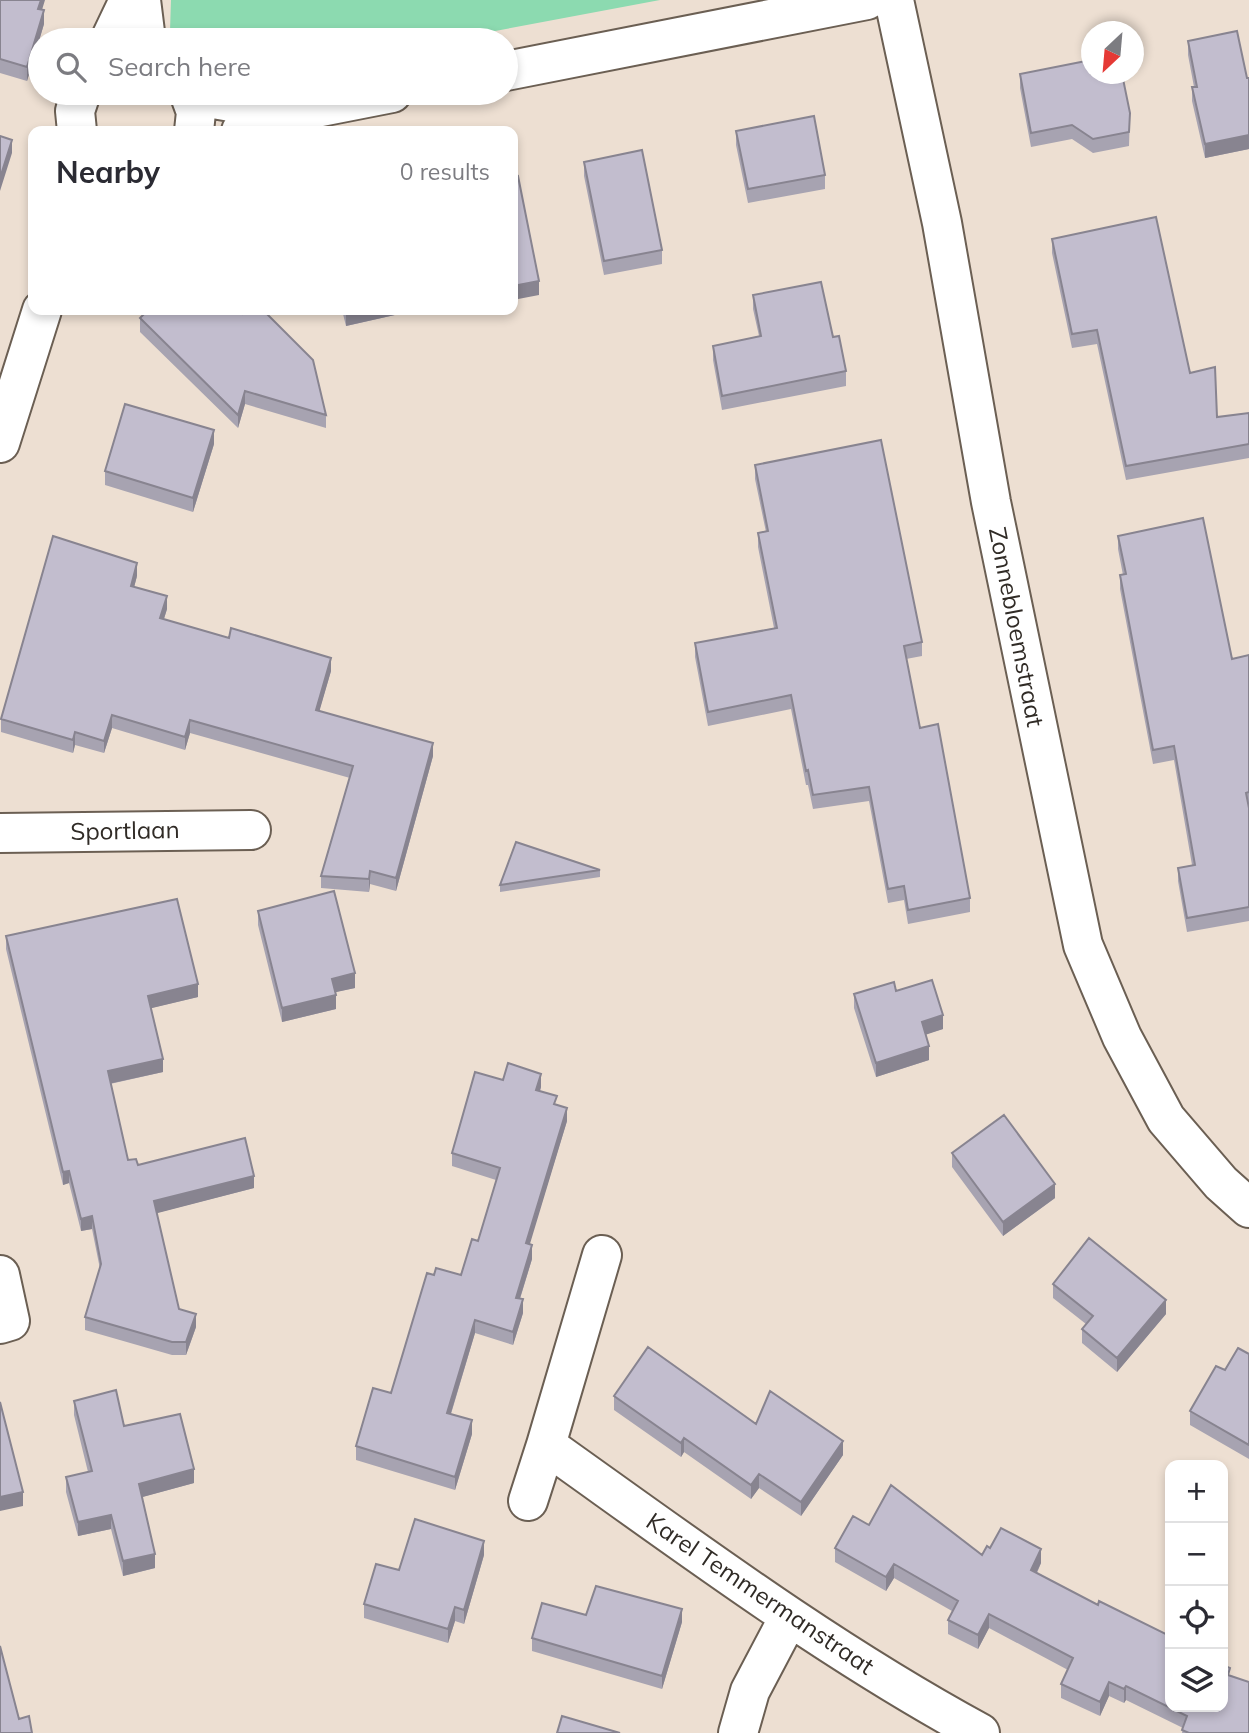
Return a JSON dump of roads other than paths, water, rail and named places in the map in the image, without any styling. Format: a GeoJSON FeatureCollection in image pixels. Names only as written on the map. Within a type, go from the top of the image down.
{"type":"FeatureCollection","features":[{"type":"Feature","properties":{"kind":"street"},"geometry":{"type":"LineString","coordinates":[[116,28],[129,0]]}},
{"type":"Feature","properties":{"kind":"street"},"geometry":{"type":"LineString","coordinates":[[141,0],[144,28]]}},
{"type":"Feature","properties":{"kind":"street"},"geometry":{"type":"LineString","coordinates":[[518,69],[867,0]]}},
{"type":"Feature","properties":{"kind":"street","name":"Zonnebloemstraat"},"geometry":{"type":"LineString","coordinates":[[894,0],[942,223],[994,515],[1083,945],[1122,1037],[1167,1119],[1221,1183],[1249,1208]]}},
{"type":"Feature","properties":{"kind":"street"},"geometry":{"type":"LineString","coordinates":[[76,126],[77,105]]}},
{"type":"Feature","properties":{"kind":"street"},"geometry":{"type":"LineString","coordinates":[[255,126],[290,113],[331,105]]}},
{"type":"Feature","properties":{"kind":"street"},"geometry":{"type":"LineString","coordinates":[[192,107],[290,113]]}},
{"type":"Feature","properties":{"kind":"street"},"geometry":{"type":"LineString","coordinates":[[0,443],[40,315]]}},
{"type":"Feature","properties":{"kind":"street","name":"Sportlaan"},"geometry":{"type":"LineString","coordinates":[[0,833],[251,830]]}},
{"type":"Feature","properties":{"kind":"street"},"geometry":{"type":"LineString","coordinates":[[528,1501],[602,1255]]}},
{"type":"Feature","properties":{"kind":"street"},"geometry":{"type":"LineString","coordinates":[[0,1275],[5,1322]]}},
{"type":"Feature","properties":{"kind":"street","name":"Karel Temmermanstraat"},"geometry":{"type":"LineString","coordinates":[[546,1445],[789,1617],[915,1698],[980,1733]]}},
{"type":"Feature","properties":{"kind":"street"},"geometry":{"type":"LineString","coordinates":[[738,1733],[750,1691],[789,1617]]}}]}
